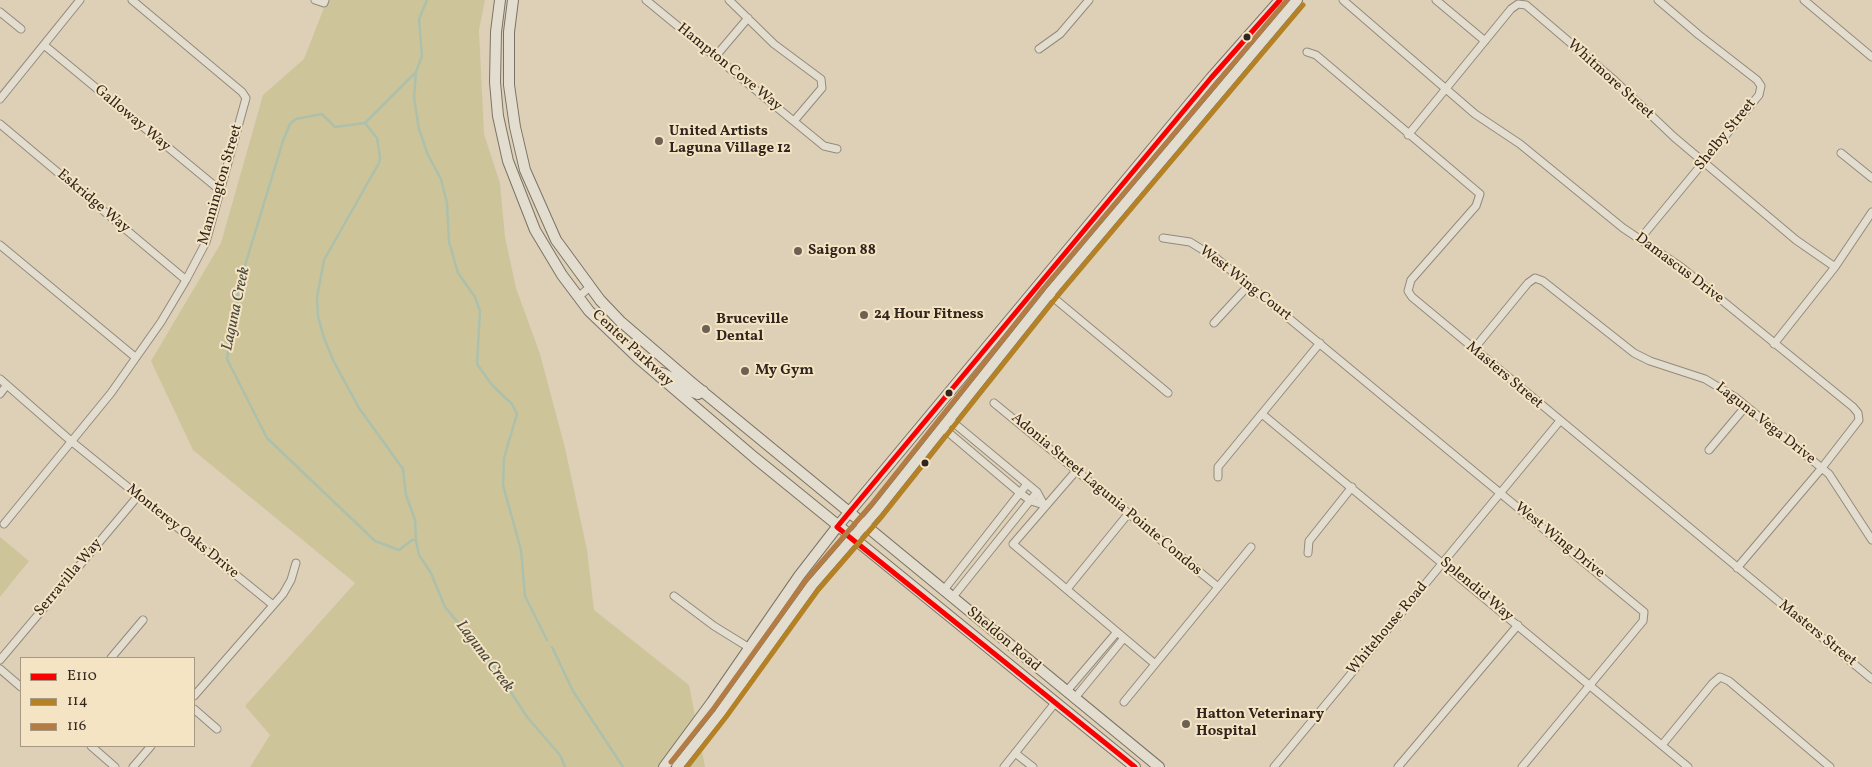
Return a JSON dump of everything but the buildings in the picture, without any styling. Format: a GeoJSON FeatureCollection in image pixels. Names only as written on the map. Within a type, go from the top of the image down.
{"type":"FeatureCollection","features":[{"type":"Feature","properties":{"kind":"main road","name":"Center Parkway"},"geometry":{"type":"LineString","coordinates":[[500,0],[496,32],[495,82],[498,116],[508,161],[535,230],[570,286],[607,330],[837,527]]}},
{"type":"Feature","properties":{"kind":"main road","name":"Center Parkway"},"geometry":{"type":"LineString","coordinates":[[513,0],[509,32],[509,85],[518,145],[525,170],[556,240],[581,276],[620,322],[849,513]]}},
{"type":"Feature","properties":{"kind":"main road"},"geometry":{"type":"LineString","coordinates":[[664,767],[712,702],[748,647],[837,527],[1193,100],[1280,0]]}},
{"type":"Feature","properties":{"kind":"main road"},"geometry":{"type":"LineString","coordinates":[[682,765],[812,585],[864,524],[1049,294],[1297,0]]}},
{"type":"Feature","properties":{"kind":"main road"},"geometry":{"type":"LineString","coordinates":[[958,407],[963,390],[994,350],[994,340]]}},
{"type":"Feature","properties":{"kind":"main road"},"geometry":{"type":"LineString","coordinates":[[652,369],[678,381],[693,392],[698,394],[703,391]]}},
{"type":"Feature","properties":{"kind":"main road","name":"Sheldon Road"},"geometry":{"type":"LineString","coordinates":[[849,513],[1159,767]]}},
{"type":"Feature","properties":{"kind":"main road","name":"Sheldon Road"},"geometry":{"type":"LineString","coordinates":[[837,527],[1135,767]]}},
{"type":"Feature","properties":{"kind":"street"},"geometry":{"type":"LineString","coordinates":[[0,99],[80,0]]}},
{"type":"Feature","properties":{"kind":"street","name":"Mannington Street"},"geometry":{"type":"LineString","coordinates":[[4,524],[111,393],[161,322],[186,280],[206,242],[246,98],[242,92],[132,0]]}},
{"type":"Feature","properties":{"kind":"street"},"geometry":{"type":"LineString","coordinates":[[315,0],[324,1]]}},
{"type":"Feature","properties":{"kind":"street","name":"Hampton Cove Way"},"geometry":{"type":"LineString","coordinates":[[646,0],[824,146],[837,149]]}},
{"type":"Feature","properties":{"kind":"street"},"geometry":{"type":"LineString","coordinates":[[729,0],[774,44],[821,79],[822,88],[794,121]]}},
{"type":"Feature","properties":{"kind":"street"},"geometry":{"type":"LineString","coordinates":[[1039,49],[1060,34],[1089,0]]}},
{"type":"Feature","properties":{"kind":"street","name":"Damascus Drive"},"geometry":{"type":"LineString","coordinates":[[1344,0],[1475,114],[1520,144],[1623,228],[1681,267],[1858,413],[1859,420],[1821,469],[1737,568]]}},
{"type":"Feature","properties":{"kind":"street"},"geometry":{"type":"LineString","coordinates":[[1436,0],[1485,41]]}},
{"type":"Feature","properties":{"kind":"street","name":"Shelby Street"},"geometry":{"type":"LineString","coordinates":[[1640,239],[1759,96],[1760,86],[1757,80],[1658,0]]}},
{"type":"Feature","properties":{"kind":"street"},"geometry":{"type":"LineString","coordinates":[[1804,0],[1872,57]]}},
{"type":"Feature","properties":{"kind":"street","name":"Whitmore Street"},"geometry":{"type":"LineString","coordinates":[[1408,135],[1511,9],[1518,4],[1526,5],[1614,80],[1660,125],[1796,240],[1834,267]]}},
{"type":"Feature","properties":{"kind":"street"},"geometry":{"type":"LineString","coordinates":[[0,12],[21,30]]}},
{"type":"Feature","properties":{"kind":"street"},"geometry":{"type":"LineString","coordinates":[[715,57],[748,18]]}},
{"type":"Feature","properties":{"kind":"street","name":"Galloway Way"},"geometry":{"type":"LineString","coordinates":[[44,45],[221,191]]}},
{"type":"Feature","properties":{"kind":"street","name":"Masters Street"},"geometry":{"type":"LineString","coordinates":[[1307,52],[1316,55],[1408,135],[1480,194],[1476,206],[1409,285],[1412,297],[1473,350],[1872,678]]}},
{"type":"Feature","properties":{"kind":"street","name":"Eskridge Way"},"geometry":{"type":"LineString","coordinates":[[0,124],[186,280]]}},
{"type":"Feature","properties":{"kind":"street"},"geometry":{"type":"LineString","coordinates":[[1841,153],[1872,178]]}},
{"type":"Feature","properties":{"kind":"street"},"geometry":{"type":"LineString","coordinates":[[1774,344],[1834,267],[1872,212]]}},
{"type":"Feature","properties":{"kind":"street","name":"West Wing Court"},"geometry":{"type":"LineString","coordinates":[[1163,238],[1190,242],[1216,258],[1320,343]]}},
{"type":"Feature","properties":{"kind":"street"},"geometry":{"type":"LineString","coordinates":[[0,245],[135,357]]}},
{"type":"Feature","properties":{"kind":"street"},"geometry":{"type":"LineString","coordinates":[[570,286],[581,276]]}},
{"type":"Feature","properties":{"kind":"street","name":"Laguna Vega Drive"},"geometry":{"type":"LineString","coordinates":[[1473,350],[1528,283],[1535,278],[1543,281],[1634,353],[1650,361],[1705,379],[1725,390],[1746,406],[1829,474],[1839,487],[1857,520],[1872,540]]}},
{"type":"Feature","properties":{"kind":"street"},"geometry":{"type":"LineString","coordinates":[[1214,323],[1248,285]]}},
{"type":"Feature","properties":{"kind":"street"},"geometry":{"type":"LineString","coordinates":[[578,297],[590,287]]}},
{"type":"Feature","properties":{"kind":"street"},"geometry":{"type":"LineString","coordinates":[[1049,294],[1168,393]]}},
{"type":"Feature","properties":{"kind":"street"},"geometry":{"type":"LineString","coordinates":[[1218,477],[1218,467],[1320,343]]}},
{"type":"Feature","properties":{"kind":"street","name":"West Wing Drive"},"geometry":{"type":"LineString","coordinates":[[1320,343],[1644,612],[1643,621],[1522,767]]}},
{"type":"Feature","properties":{"kind":"street","name":"Monterey Oaks Drive"},"geometry":{"type":"LineString","coordinates":[[0,379],[71,441],[273,605]]}},
{"type":"Feature","properties":{"kind":"street"},"geometry":{"type":"LineString","coordinates":[[0,394],[6,386]]}},
{"type":"Feature","properties":{"kind":"street","name":"Adonia Street Lagunia Pointe Condos"},"geometry":{"type":"LineString","coordinates":[[994,402],[1218,587]]}},
{"type":"Feature","properties":{"kind":"street"},"geometry":{"type":"LineString","coordinates":[[1710,450],[1746,406]]}},
{"type":"Feature","properties":{"kind":"street","name":"Splendid Way"},"geometry":{"type":"LineString","coordinates":[[1262,414],[1688,767]]}},
{"type":"Feature","properties":{"kind":"street"},"geometry":{"type":"LineString","coordinates":[[949,419],[1037,492],[1044,505]]}},
{"type":"Feature","properties":{"kind":"street","name":"Whitehouse Road"},"geometry":{"type":"LineString","coordinates":[[1274,767],[1560,422]]}},
{"type":"Feature","properties":{"kind":"street"},"geometry":{"type":"LineString","coordinates":[[942,427],[1030,501],[1044,505]]}},
{"type":"Feature","properties":{"kind":"street"},"geometry":{"type":"LineString","coordinates":[[1076,471],[1044,505],[1013,544],[1155,664]]}},
{"type":"Feature","properties":{"kind":"street"},"geometry":{"type":"LineString","coordinates":[[943,590],[1027,484]]}},
{"type":"Feature","properties":{"kind":"street"},"geometry":{"type":"LineString","coordinates":[[1308,554],[1309,541],[1352,487]]}},
{"type":"Feature","properties":{"kind":"street"},"geometry":{"type":"LineString","coordinates":[[952,598],[1037,492]]}},
{"type":"Feature","properties":{"kind":"street","name":"Serravilla Way"},"geometry":{"type":"LineString","coordinates":[[0,660],[138,496]]}},
{"type":"Feature","properties":{"kind":"street"},"geometry":{"type":"LineString","coordinates":[[1067,588],[1128,514]]}},
{"type":"Feature","properties":{"kind":"street"},"geometry":{"type":"LineString","coordinates":[[1124,702],[1251,547]]}},
{"type":"Feature","properties":{"kind":"street"},"geometry":{"type":"LineString","coordinates":[[195,695],[273,605],[291,580],[296,562]]}},
{"type":"Feature","properties":{"kind":"street"},"geometry":{"type":"LineString","coordinates":[[674,596],[711,624],[748,647]]}},
{"type":"Feature","properties":{"kind":"street"},"geometry":{"type":"LineString","coordinates":[[112,657],[143,620]]}},
{"type":"Feature","properties":{"kind":"street"},"geometry":{"type":"LineString","coordinates":[[1398,767],[1518,625]]}},
{"type":"Feature","properties":{"kind":"street"},"geometry":{"type":"LineString","coordinates":[[1070,695],[1117,632]]}},
{"type":"Feature","properties":{"kind":"street"},"geometry":{"type":"LineString","coordinates":[[1070,695],[1124,638]]}},
{"type":"Feature","properties":{"kind":"street"},"geometry":{"type":"LineString","coordinates":[[0,669],[20,686]]}},
{"type":"Feature","properties":{"kind":"street"},"geometry":{"type":"LineString","coordinates":[[1662,745],[1712,684],[1720,677],[1729,681],[1830,767]]}},
{"type":"Feature","properties":{"kind":"street"},"geometry":{"type":"LineString","coordinates":[[1004,767],[1055,703]]}},
{"type":"Feature","properties":{"kind":"street"},"geometry":{"type":"LineString","coordinates":[[195,710],[217,729]]}},
{"type":"Feature","properties":{"kind":"street"},"geometry":{"type":"LineString","coordinates":[[92,747],[115,767]]}},
{"type":"Feature","properties":{"kind":"street"},"geometry":{"type":"LineString","coordinates":[[133,767],[150,747]]}},
{"type":"Feature","properties":{"kind":"street"},"geometry":{"type":"LineString","coordinates":[[1015,753],[1033,767]]}},
{"type":"Feature","properties":{"kind":"shaded area"},"geometry":{"type":"Polygon","coordinates":[[[327,0],[485,0],[479,30],[484,134],[500,183],[505,237],[516,288],[540,354],[565,448],[587,550],[594,610],[689,685],[705,767],[250,767],[270,735],[245,706],[355,583],[193,450],[151,361],[221,243],[263,95],[304,59],[327,0]]]}},
{"type":"Feature","properties":{"kind":"shaded area"},"geometry":{"type":"Polygon","coordinates":[[[0,537],[29,561],[0,597],[0,537]]]}},
{"type":"Feature","properties":{"kind":"waterway","name":"Laguna Creek"},"geometry":{"type":"LineString","coordinates":[[427,0],[419,19],[422,56],[416,72],[414,98],[419,129],[428,155],[441,179],[447,203],[449,242],[458,273],[475,297],[480,311],[477,364],[492,385],[512,404],[517,414],[504,458],[503,485],[521,550],[525,596],[547,640]]}},
{"type":"Feature","properties":{"kind":"waterway","name":"Laguna Creek"},"geometry":{"type":"LineString","coordinates":[[416,72],[365,123],[377,138],[379,163],[324,260],[317,297],[318,316],[324,338],[334,362],[359,408],[403,469],[406,495],[415,520],[416,540]]}},
{"type":"Feature","properties":{"kind":"waterway","name":"Laguna Creek"},"geometry":{"type":"LineString","coordinates":[[365,123],[335,127],[322,114],[296,119],[290,124],[283,141],[239,285],[227,359],[267,438],[375,541],[399,550],[412,540],[416,540],[419,555],[431,573],[445,607],[494,666],[527,717],[560,755],[565,767]]}},
{"type":"Feature","properties":{"kind":"waterway","name":"Laguna Creek"},"geometry":{"type":"LineString","coordinates":[[552,647],[573,691],[623,767]]}},
{"type":"Feature","properties":{"kind":"transit line","name":"E110"},"geometry":{"type":"LineString","coordinates":[[1135,767],[837,527],[1211,78],[1280,0]]}},
{"type":"Feature","properties":{"kind":"transit line","name":"116"},"geometry":{"type":"LineString","coordinates":[[671,762],[714,708],[806,580],[871,505],[1043,289],[1287,0]]}},
{"type":"Feature","properties":{"kind":"transit line","name":"114"},"geometry":{"type":"LineString","coordinates":[[687,767],[726,717],[818,590],[883,515],[1055,299],[1303,5]]}},
{"type":"Feature","properties":{"kind":"place","name":"United Artists Laguna Village 12"},"geometry":{"type":"Point","coordinates":[659,141]}},
{"type":"Feature","properties":{"kind":"place","name":"Saigon 88"},"geometry":{"type":"Point","coordinates":[798,251]}},
{"type":"Feature","properties":{"kind":"place","name":"24 Hour Fitness"},"geometry":{"type":"Point","coordinates":[864,315]}},
{"type":"Feature","properties":{"kind":"place","name":"Bruceville Dental"},"geometry":{"type":"Point","coordinates":[706,329]}},
{"type":"Feature","properties":{"kind":"place","name":"My Gym"},"geometry":{"type":"Point","coordinates":[745,371]}},
{"type":"Feature","properties":{"kind":"place","name":"Hatton Veterinary Hospital"},"geometry":{"type":"Point","coordinates":[1186,724]}}]}
